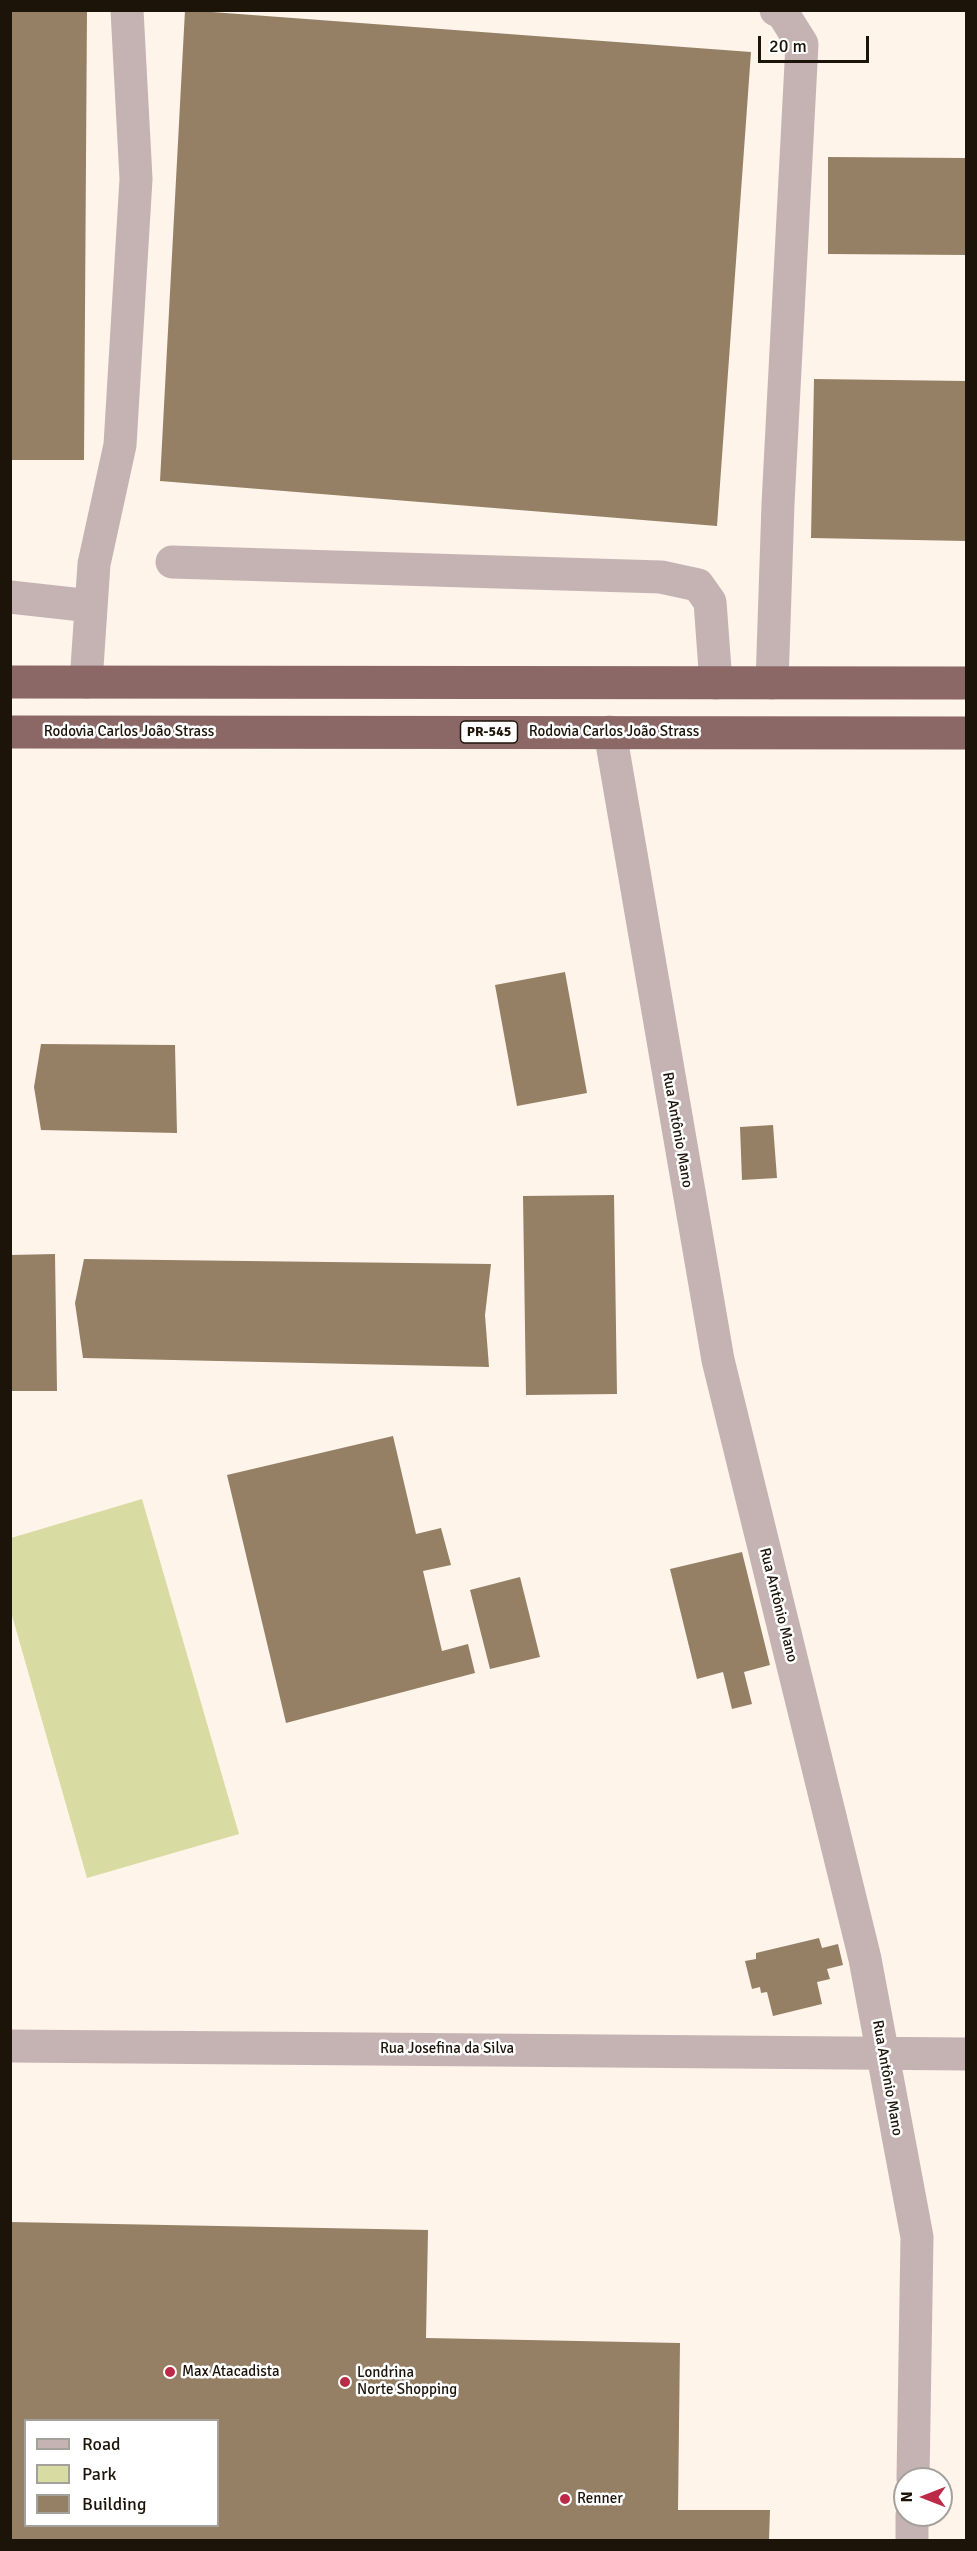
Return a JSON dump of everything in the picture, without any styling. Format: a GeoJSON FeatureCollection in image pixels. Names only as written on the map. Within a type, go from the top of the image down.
{"type":"FeatureCollection","features":[{"type":"Feature","properties":{"kind":"highway"},"geometry":{"type":"LineString","coordinates":[[10,682],[966,683]]}},
{"type":"Feature","properties":{"kind":"highway","name":"Rodovia Carlos João Strass"},"geometry":{"type":"LineString","coordinates":[[10,732],[966,733]]}},
{"type":"Feature","properties":{"kind":"street"},"geometry":{"type":"LineString","coordinates":[[86,682],[94,564],[120,445],[136,178],[127,10]]}},
{"type":"Feature","properties":{"kind":"street"},"geometry":{"type":"LineString","coordinates":[[772,683],[778,504],[802,44],[782,12],[776,10]]}},
{"type":"Feature","properties":{"kind":"street"},"geometry":{"type":"LineString","coordinates":[[171,562],[661,577],[698,585],[710,602],[716,683]]}},
{"type":"Feature","properties":{"kind":"street"},"geometry":{"type":"LineString","coordinates":[[10,597],[91,606]]}},
{"type":"Feature","properties":{"kind":"street","name":"Rua Antônio Mano"},"geometry":{"type":"LineString","coordinates":[[610,732],[718,1360],[866,1959],[917,2237],[913,2467]]}},
{"type":"Feature","properties":{"kind":"street","name":"Rua Josefina da Silva"},"geometry":{"type":"LineString","coordinates":[[10,2046],[966,2054]]}},
{"type":"Feature","properties":{"kind":"green space"},"geometry":{"type":"Polygon","coordinates":[[[142,1499],[239,1834],[87,1878],[11,1612],[11,1538],[142,1499]]]}},
{"type":"Feature","properties":{"kind":"building"},"geometry":{"type":"Polygon","coordinates":[[[10,10],[87,10],[84,460],[10,460],[10,10]]]}},
{"type":"Feature","properties":{"kind":"building"},"geometry":{"type":"Polygon","coordinates":[[[185,10],[751,52],[717,526],[160,481],[185,10]]]}},
{"type":"Feature","properties":{"kind":"building"},"geometry":{"type":"Polygon","coordinates":[[[828,157],[966,158],[966,255],[828,254],[828,157]]]}},
{"type":"Feature","properties":{"kind":"building"},"geometry":{"type":"Polygon","coordinates":[[[814,379],[966,381],[966,541],[811,538],[814,379]]]}},
{"type":"Feature","properties":{"kind":"building"},"geometry":{"type":"Polygon","coordinates":[[[565,972],[587,1093],[517,1106],[495,985],[565,972]]]}},
{"type":"Feature","properties":{"kind":"building"},"geometry":{"type":"Polygon","coordinates":[[[41,1044],[175,1045],[177,1133],[41,1130],[34,1087],[41,1044]]]}},
{"type":"Feature","properties":{"kind":"building"},"geometry":{"type":"Polygon","coordinates":[[[773,1125],[777,1178],[742,1180],[740,1127],[773,1125]]]}},
{"type":"Feature","properties":{"kind":"building"},"geometry":{"type":"Polygon","coordinates":[[[614,1195],[617,1394],[526,1395],[523,1196],[614,1195]]]}},
{"type":"Feature","properties":{"kind":"building"},"geometry":{"type":"Polygon","coordinates":[[[55,1254],[57,1391],[10,1391],[10,1255],[55,1254]]]}},
{"type":"Feature","properties":{"kind":"building"},"geometry":{"type":"Polygon","coordinates":[[[84,1259],[491,1264],[485,1315],[489,1367],[83,1358],[75,1303],[84,1259]]]}},
{"type":"Feature","properties":{"kind":"building"},"geometry":{"type":"Polygon","coordinates":[[[393,1436],[416,1534],[441,1528],[451,1565],[423,1571],[442,1651],[468,1644],[475,1673],[286,1723],[227,1475],[393,1436]]]}},
{"type":"Feature","properties":{"kind":"building"},"geometry":{"type":"Polygon","coordinates":[[[742,1552],[770,1665],[744,1672],[752,1704],[732,1709],[723,1672],[697,1679],[670,1569],[742,1552]]]}},
{"type":"Feature","properties":{"kind":"building"},"geometry":{"type":"Polygon","coordinates":[[[520,1577],[540,1657],[490,1669],[470,1590],[520,1577]]]}},
{"type":"Feature","properties":{"kind":"building"},"geometry":{"type":"Polygon","coordinates":[[[819,1938],[822,1948],[838,1944],[843,1965],[827,1969],[830,1979],[817,1982],[822,2004],[773,2016],[767,1992],[761,1993],[760,1987],[752,1989],[745,1961],[756,1959],[756,1953],[819,1938]]]}},
{"type":"Feature","properties":{"kind":"building","name":"Londrina Norte Shopping"},"geometry":{"type":"Polygon","coordinates":[[[10,2222],[428,2230],[426,2338],[680,2343],[678,2510],[770,2510],[769,2540],[10,2540],[10,2222]]]}},
{"type":"Feature","properties":{"kind":"place","name":"Max Atacadista"},"geometry":{"type":"Point","coordinates":[170,2372]}},
{"type":"Feature","properties":{"kind":"place","name":"Londrina Norte Shopping"},"geometry":{"type":"Point","coordinates":[345,2382]}},
{"type":"Feature","properties":{"kind":"place","name":"Renner"},"geometry":{"type":"Point","coordinates":[565,2499]}}]}
